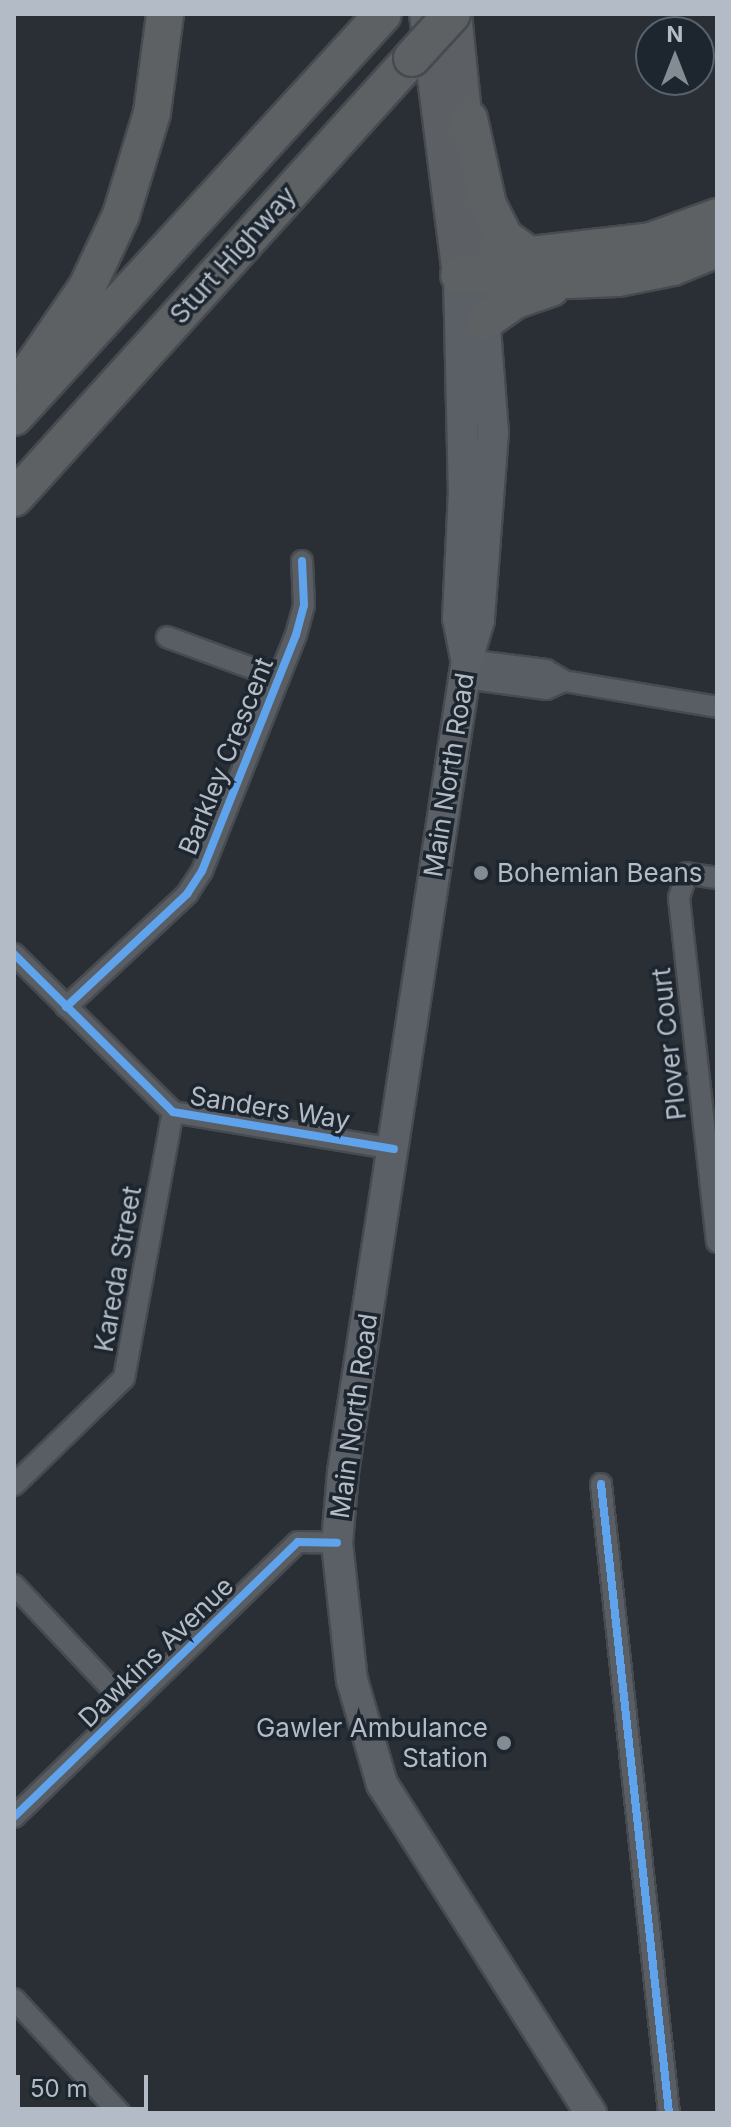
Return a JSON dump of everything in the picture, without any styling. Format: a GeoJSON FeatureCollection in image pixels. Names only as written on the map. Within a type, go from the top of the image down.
{"type":"FeatureCollection","features":[{"type":"Feature","properties":{"kind":"highway"},"geometry":{"type":"LineString","coordinates":[[14,392],[87,287],[121,215],[152,113],[165,14]]}},
{"type":"Feature","properties":{"kind":"highway","name":"Sturt Highway"},"geometry":{"type":"LineString","coordinates":[[14,417],[383,14]]}},
{"type":"Feature","properties":{"kind":"highway"},"geometry":{"type":"LineString","coordinates":[[426,14],[470,274]]}},
{"type":"Feature","properties":{"kind":"highway"},"geometry":{"type":"LineString","coordinates":[[454,14],[469,119],[488,205],[504,237],[525,252]]}},
{"type":"Feature","properties":{"kind":"highway","name":"Sturt Highway"},"geometry":{"type":"LineString","coordinates":[[14,498],[454,14]]}},
{"type":"Feature","properties":{"kind":"highway"},"geometry":{"type":"LineString","coordinates":[[469,119],[470,274]]}},
{"type":"Feature","properties":{"kind":"highway"},"geometry":{"type":"LineString","coordinates":[[470,274],[496,259],[525,252],[651,241],[717,217]]}},
{"type":"Feature","properties":{"kind":"highway"},"geometry":{"type":"LineString","coordinates":[[470,274],[503,281],[580,281],[650,273],[717,249]]}},
{"type":"Feature","properties":{"kind":"highway"},"geometry":{"type":"LineString","coordinates":[[484,322],[532,293],[580,281]]}},
{"type":"Feature","properties":{"kind":"main road","name":"Main North Road"},"geometry":{"type":"LineString","coordinates":[[470,274],[484,322],[492,448],[479,620],[465,669],[343,1472],[337,1543],[352,1680],[382,1784],[591,2113]]}},
{"type":"Feature","properties":{"kind":"main road","name":"Main North Road"},"geometry":{"type":"LineString","coordinates":[[465,669],[458,618],[470,274]]}},
{"type":"Feature","properties":{"kind":"street","name":"Barkley Crescent"},"geometry":{"type":"LineString","coordinates":[[66,1007],[187,894],[202,871],[279,678],[304,605],[302,561]]}},
{"type":"Feature","properties":{"kind":"street"},"geometry":{"type":"LineString","coordinates":[[167,637],[279,678]]}},
{"type":"Feature","properties":{"kind":"street"},"geometry":{"type":"LineString","coordinates":[[465,669],[546,670],[564,681],[717,707]]}},
{"type":"Feature","properties":{"kind":"street","name":"Plover Court"},"geometry":{"type":"LineString","coordinates":[[717,878],[687,873],[679,898],[717,1242]]}},
{"type":"Feature","properties":{"kind":"street","name":"Sanders Way"},"geometry":{"type":"LineString","coordinates":[[14,954],[173,1112],[394,1149]]}},
{"type":"Feature","properties":{"kind":"street","name":"Kareda Street"},"geometry":{"type":"LineString","coordinates":[[14,1485],[124,1378],[173,1112]]}},
{"type":"Feature","properties":{"kind":"street"},"geometry":{"type":"LineString","coordinates":[[601,1484],[669,2113]]}},
{"type":"Feature","properties":{"kind":"street","name":"Dawkins Avenue"},"geometry":{"type":"LineString","coordinates":[[14,1817],[298,1542],[337,1543]]}},
{"type":"Feature","properties":{"kind":"street"},"geometry":{"type":"LineString","coordinates":[[14,1585],[128,1706]]}},
{"type":"Feature","properties":{"kind":"street"},"geometry":{"type":"LineString","coordinates":[[14,1999],[113,2111]]}},
{"type":"Feature","properties":{"kind":"cycle path"},"geometry":{"type":"LineString","coordinates":[[66,1007],[187,894],[202,871],[296,635],[304,605],[302,561]]}},
{"type":"Feature","properties":{"kind":"cycle path"},"geometry":{"type":"LineString","coordinates":[[14,954],[173,1112],[394,1149]]}},
{"type":"Feature","properties":{"kind":"cycle path"},"geometry":{"type":"LineString","coordinates":[[601,1484],[669,2113]]}},
{"type":"Feature","properties":{"kind":"cycle path"},"geometry":{"type":"LineString","coordinates":[[14,1817],[298,1542],[337,1543]]}},
{"type":"Feature","properties":{"kind":"place","name":"Bohemian Beans"},"geometry":{"type":"Point","coordinates":[481,873]}},
{"type":"Feature","properties":{"kind":"place","name":"Gawler Ambulance Station"},"geometry":{"type":"Point","coordinates":[504,1743]}}]}
